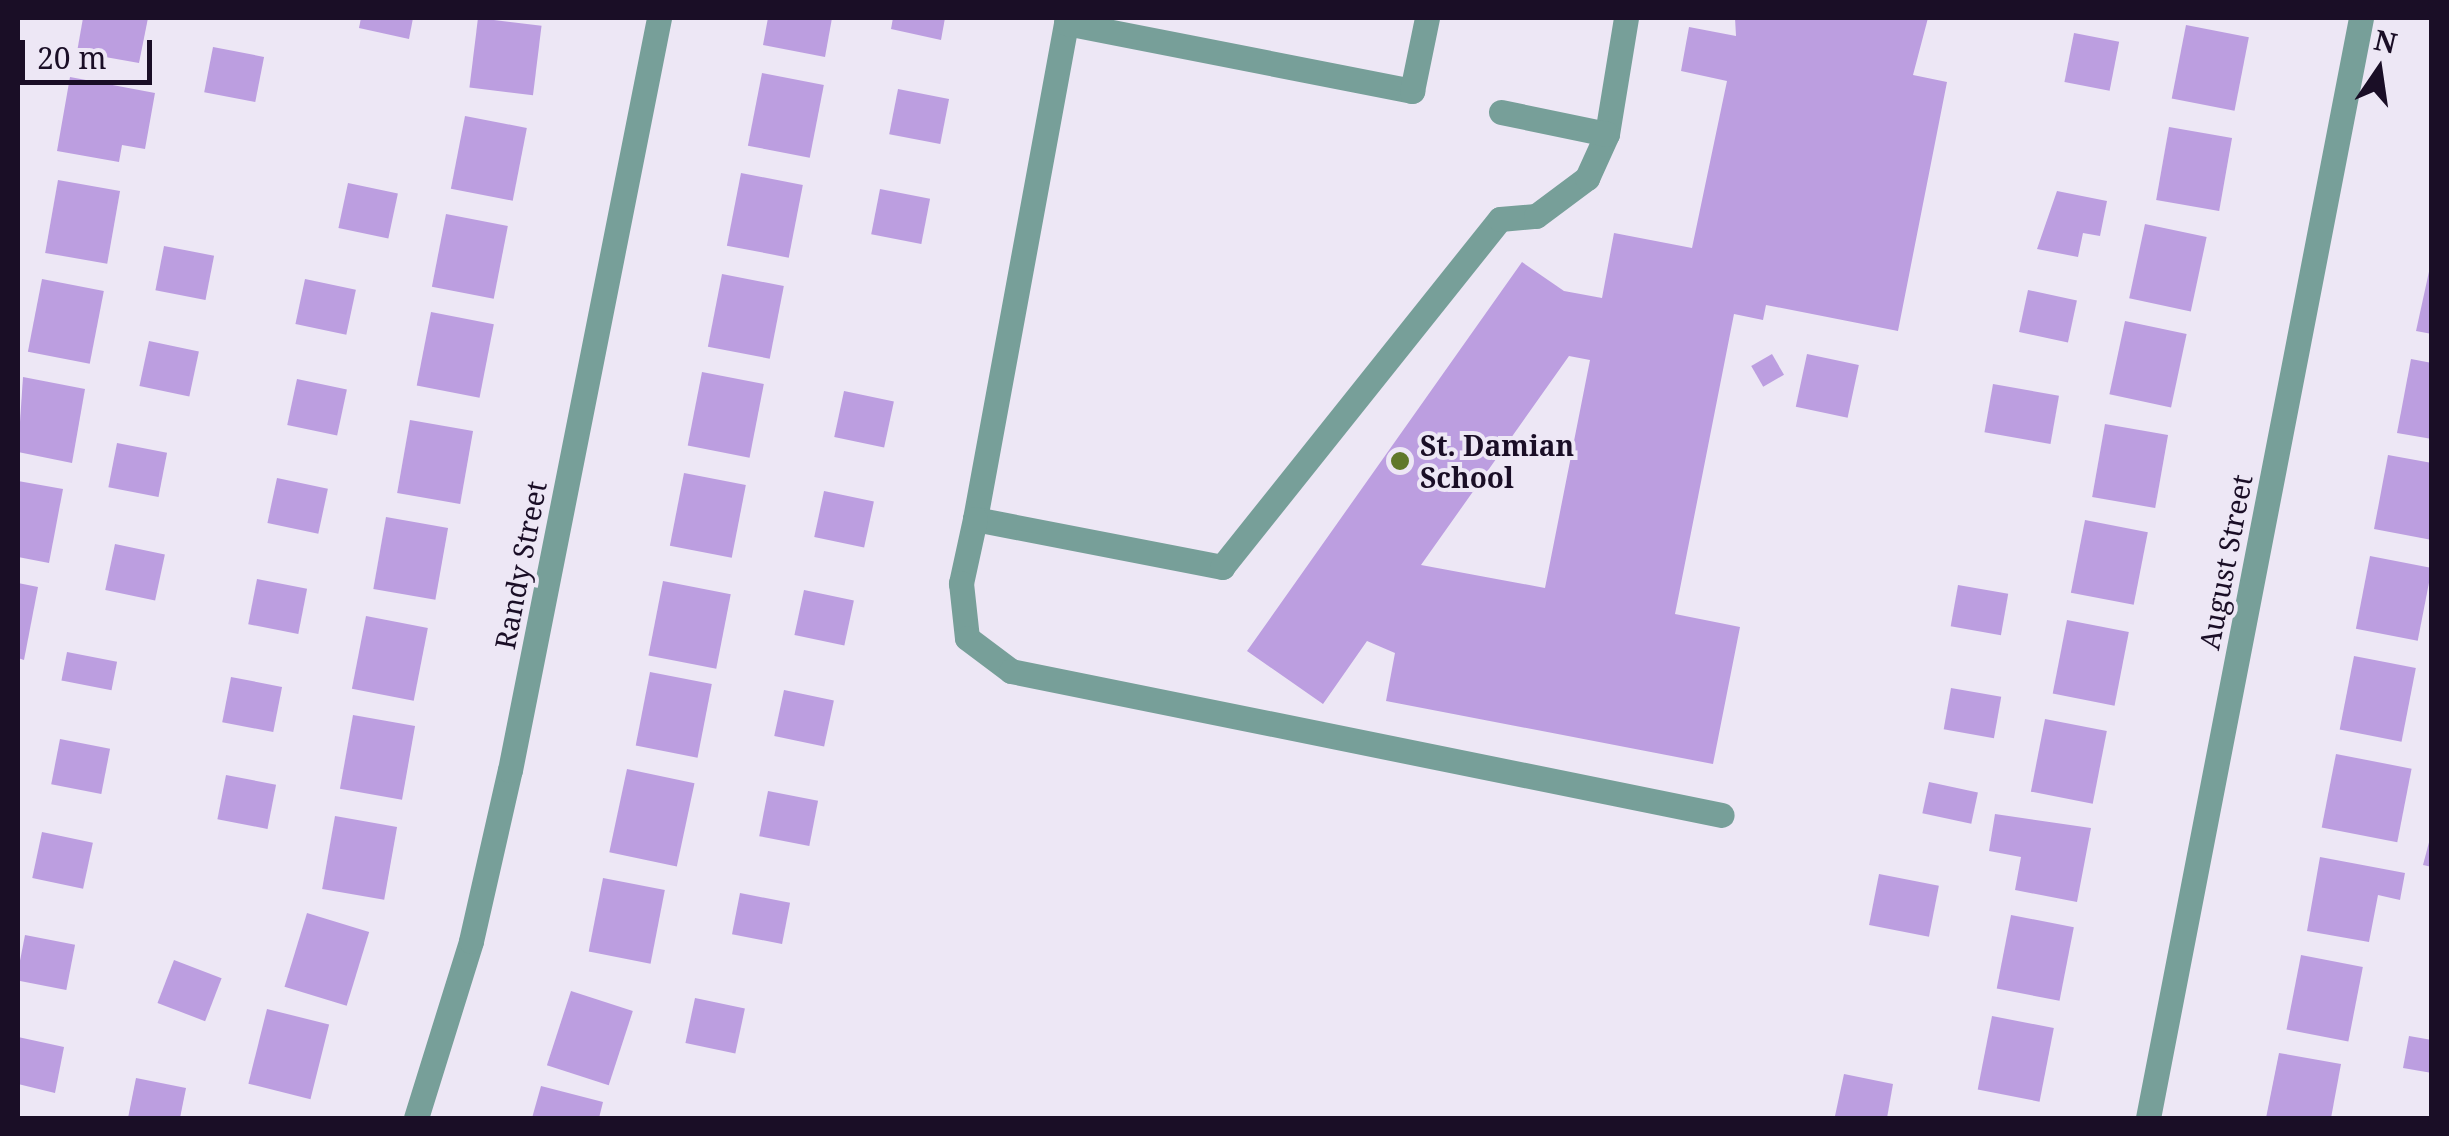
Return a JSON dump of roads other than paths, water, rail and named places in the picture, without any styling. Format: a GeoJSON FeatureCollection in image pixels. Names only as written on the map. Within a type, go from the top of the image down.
{"type":"FeatureCollection","features":[{"type":"Feature","properties":{"kind":"street","name":"Randy Street"},"geometry":{"type":"LineString","coordinates":[[416,1118],[472,941],[510,770],[659,18]]}},
{"type":"Feature","properties":{"kind":"street"},"geometry":{"type":"LineString","coordinates":[[1427,18],[1412,91],[1066,20],[961,583],[967,638],[1011,672],[1722,814]]}},
{"type":"Feature","properties":{"kind":"street"},"geometry":{"type":"LineString","coordinates":[[975,518],[1222,566],[1500,219],[1536,216],[1587,178],[1606,134],[1626,18]]}},
{"type":"Feature","properties":{"kind":"street","name":"August Street"},"geometry":{"type":"LineString","coordinates":[[2148,1118],[2362,18]]}},
{"type":"Feature","properties":{"kind":"street"},"geometry":{"type":"LineString","coordinates":[[1501,112],[1606,134]]}},
{"type":"Feature","properties":{"kind":"place","name":"St. Damian School"},"geometry":{"type":"Point","coordinates":[1400,461]}}]}
